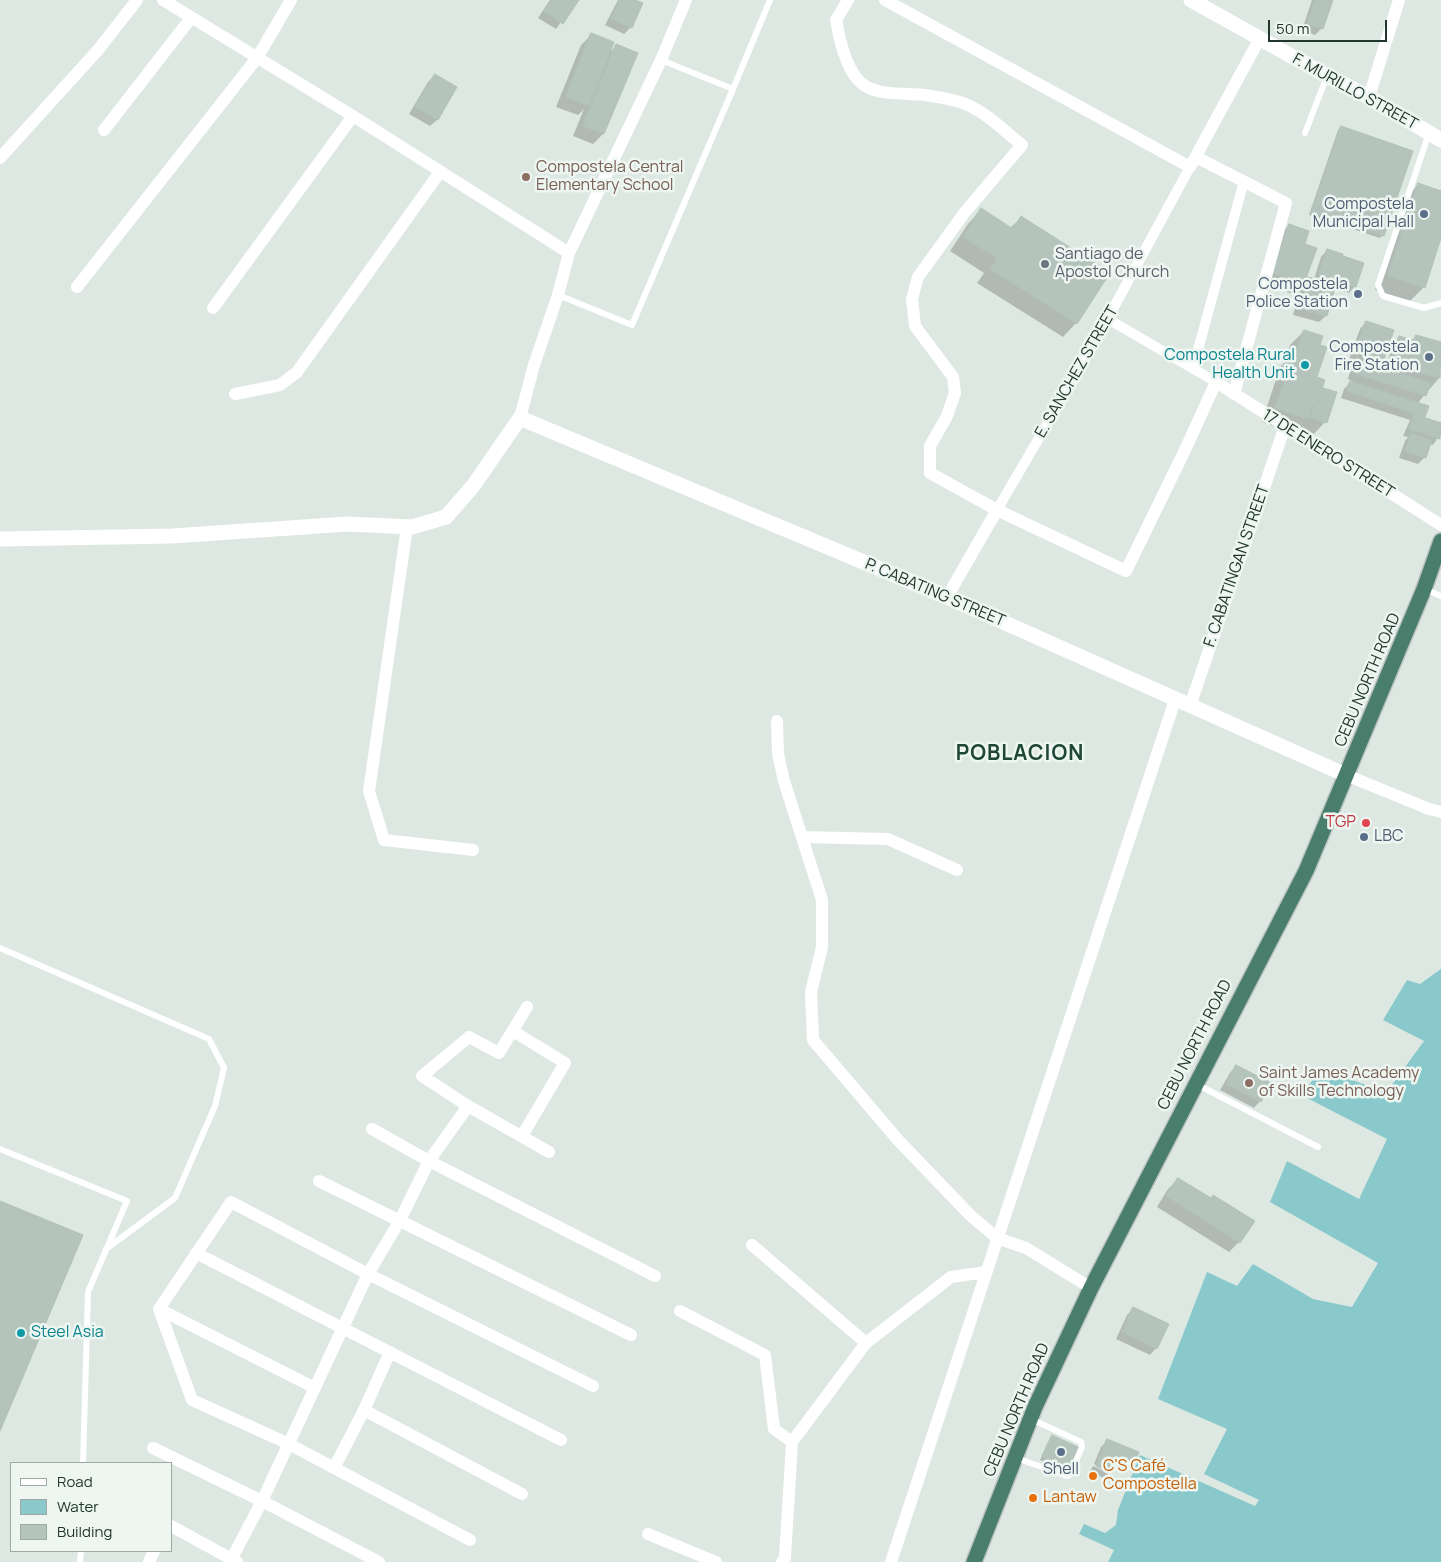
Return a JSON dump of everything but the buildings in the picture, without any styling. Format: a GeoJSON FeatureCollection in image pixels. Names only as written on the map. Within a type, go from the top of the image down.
{"type":"FeatureCollection","features":[{"type":"Feature","properties":{"kind":"highway","name":"CEBU NORTH ROAD"},"geometry":{"type":"LineString","coordinates":[[974,1562],[1031,1419],[1091,1288],[1195,1083],[1306,871],[1424,589],[1438,561],[1441,541]]}},
{"type":"Feature","properties":{"kind":"street"},"geometry":{"type":"LineString","coordinates":[[0,158],[98,50],[137,0]]}},
{"type":"Feature","properties":{"kind":"street"},"geometry":{"type":"LineString","coordinates":[[163,0],[353,116],[569,253]]}},
{"type":"Feature","properties":{"kind":"street"},"geometry":{"type":"LineString","coordinates":[[77,287],[257,58],[291,0]]}},
{"type":"Feature","properties":{"kind":"street"},"geometry":{"type":"LineString","coordinates":[[0,539],[172,536],[348,524],[407,527],[446,518],[473,486],[520,418],[534,365],[558,296],[569,253],[661,60],[686,0]]}},
{"type":"Feature","properties":{"kind":"street"},"geometry":{"type":"LineString","coordinates":[[848,0],[836,20],[842,51],[858,82],[878,93],[933,96],[962,102],[990,118],[1022,145],[965,212],[923,270],[918,278],[912,299],[915,326],[953,377],[955,393],[946,416],[930,446],[930,473],[997,510],[1126,571],[1186,450],[1216,382],[1108,319]]}},
{"type":"Feature","properties":{"kind":"street"},"geometry":{"type":"LineString","coordinates":[[886,0],[1193,162],[1244,182],[1286,203],[1234,394]]}},
{"type":"Feature","properties":{"kind":"street","name":"F. MURILLO STREET"},"geometry":{"type":"LineString","coordinates":[[1191,0],[1326,76],[1369,97],[1435,136]]}},
{"type":"Feature","properties":{"kind":"street"},"geometry":{"type":"LineString","coordinates":[[1369,97],[1399,0]]}},
{"type":"Feature","properties":{"kind":"street"},"geometry":{"type":"LineString","coordinates":[[104,130],[191,18]]}},
{"type":"Feature","properties":{"kind":"street","name":"E. SANCHEZ STREET"},"geometry":{"type":"LineString","coordinates":[[947,597],[1108,319],[1260,38]]}},
{"type":"Feature","properties":{"kind":"street"},"geometry":{"type":"LineString","coordinates":[[213,308],[353,116]]}},
{"type":"Feature","properties":{"kind":"street"},"geometry":{"type":"LineString","coordinates":[[235,394],[280,385],[297,372],[440,172]]}},
{"type":"Feature","properties":{"kind":"street"},"geometry":{"type":"LineString","coordinates":[[1193,368],[1244,182]]}},
{"type":"Feature","properties":{"kind":"street","name":"17 DE ENERO STREET"},"geometry":{"type":"LineString","coordinates":[[1216,382],[1441,525]]}},
{"type":"Feature","properties":{"kind":"street","name":"P. CABATING STREET"},"geometry":{"type":"LineString","coordinates":[[520,418],[947,597],[1346,775]]}},
{"type":"Feature","properties":{"kind":"street","name":"F. CABATINGAN STREET"},"geometry":{"type":"LineString","coordinates":[[1190,706],[1285,426]]}},
{"type":"Feature","properties":{"kind":"street"},"geometry":{"type":"LineString","coordinates":[[407,527],[369,791],[384,840],[473,850]]}},
{"type":"Feature","properties":{"kind":"street"},"geometry":{"type":"LineString","coordinates":[[891,1562],[1175,700]]}},
{"type":"Feature","properties":{"kind":"street"},"geometry":{"type":"LineString","coordinates":[[777,722],[778,754],[822,900],[822,947],[811,992],[813,1040],[898,1140],[970,1215],[997,1238],[1026,1248],[1091,1288]]}},
{"type":"Feature","properties":{"kind":"street"},"geometry":{"type":"LineString","coordinates":[[1346,775],[1429,809],[1441,812]]}},
{"type":"Feature","properties":{"kind":"street"},"geometry":{"type":"LineString","coordinates":[[802,837],[888,839],[957,870]]}},
{"type":"Feature","properties":{"kind":"street"},"geometry":{"type":"LineString","coordinates":[[527,1007],[499,1053],[469,1037],[422,1076],[468,1106],[550,1152]]}},
{"type":"Feature","properties":{"kind":"street"},"geometry":{"type":"LineString","coordinates":[[513,1031],[565,1063],[522,1136]]}},
{"type":"Feature","properties":{"kind":"street"},"geometry":{"type":"LineString","coordinates":[[172,1527],[233,1561],[368,1274],[400,1220],[429,1161],[468,1106]]}},
{"type":"Feature","properties":{"kind":"street"},"geometry":{"type":"LineString","coordinates":[[372,1129],[429,1161],[655,1276]]}},
{"type":"Feature","properties":{"kind":"street"},"geometry":{"type":"LineString","coordinates":[[319,1181],[631,1335]]}},
{"type":"Feature","properties":{"kind":"street"},"geometry":{"type":"LineString","coordinates":[[159,1308],[231,1202],[368,1274],[593,1386]]}},
{"type":"Feature","properties":{"kind":"street"},"geometry":{"type":"LineString","coordinates":[[752,1246],[866,1343]]}},
{"type":"Feature","properties":{"kind":"street"},"geometry":{"type":"LineString","coordinates":[[196,1252],[561,1440]]}},
{"type":"Feature","properties":{"kind":"street"},"geometry":{"type":"LineString","coordinates":[[782,1562],[785,1558],[792,1442],[866,1343],[951,1277],[986,1272]]}},
{"type":"Feature","properties":{"kind":"street"},"geometry":{"type":"LineString","coordinates":[[159,1308],[315,1388]]}},
{"type":"Feature","properties":{"kind":"street"},"geometry":{"type":"LineString","coordinates":[[159,1308],[192,1400],[287,1444],[470,1540]]}},
{"type":"Feature","properties":{"kind":"street"},"geometry":{"type":"LineString","coordinates":[[680,1311],[765,1354],[774,1428],[792,1442]]}},
{"type":"Feature","properties":{"kind":"street"},"geometry":{"type":"LineString","coordinates":[[334,1468],[364,1410],[390,1352]]}},
{"type":"Feature","properties":{"kind":"street"},"geometry":{"type":"LineString","coordinates":[[364,1410],[522,1494]]}},
{"type":"Feature","properties":{"kind":"street"},"geometry":{"type":"LineString","coordinates":[[154,1448],[262,1501],[379,1562]]}},
{"type":"Feature","properties":{"kind":"street"},"geometry":{"type":"LineString","coordinates":[[648,1534],[716,1562]]}},
{"type":"Feature","properties":{"kind":"lane"},"geometry":{"type":"LineString","coordinates":[[558,296],[632,325],[770,0]]}},
{"type":"Feature","properties":{"kind":"lane"},"geometry":{"type":"LineString","coordinates":[[661,60],[733,89]]}},
{"type":"Feature","properties":{"kind":"lane"},"geometry":{"type":"LineString","coordinates":[[1305,133],[1326,76]]}},
{"type":"Feature","properties":{"kind":"lane"},"geometry":{"type":"LineString","coordinates":[[1435,136],[1378,285],[1383,296],[1424,308],[1441,303]]}},
{"type":"Feature","properties":{"kind":"lane"},"geometry":{"type":"LineString","coordinates":[[1424,589],[1441,596]]}},
{"type":"Feature","properties":{"kind":"lane"},"geometry":{"type":"LineString","coordinates":[[0,948],[209,1039],[224,1068],[215,1106],[175,1198],[106,1249]]}},
{"type":"Feature","properties":{"kind":"lane"},"geometry":{"type":"LineString","coordinates":[[1195,1083],[1318,1147]]}},
{"type":"Feature","properties":{"kind":"lane"},"geometry":{"type":"LineString","coordinates":[[0,1149],[127,1201],[88,1292],[82,1462]]}},
{"type":"Feature","properties":{"kind":"lane"},"geometry":{"type":"LineString","coordinates":[[1015,1458],[1067,1476],[1070,1475],[1082,1447],[1081,1442],[1031,1419]]}},
{"type":"Feature","properties":{"kind":"water"},"geometry":{"type":"Polygon","coordinates":[[[1441,969],[1441,1562],[1108,1562],[1114,1550],[1079,1534],[1084,1524],[1105,1533],[1116,1525],[1118,1510],[1140,1455],[1255,1506],[1259,1500],[1204,1474],[1227,1429],[1158,1399],[1207,1272],[1237,1286],[1253,1264],[1313,1299],[1352,1307],[1378,1263],[1270,1202],[1287,1161],[1359,1199],[1387,1139],[1301,1095],[1322,1068],[1386,1093],[1424,1041],[1383,1020],[1407,980],[1420,984],[1441,969]]]}},
{"type":"Feature","properties":{"kind":"place","name":"Compostela Central Elementary School"},"geometry":{"type":"Point","coordinates":[526,177]}},
{"type":"Feature","properties":{"kind":"place","name":"Compostela Municipal Hall"},"geometry":{"type":"Point","coordinates":[1424,214]}},
{"type":"Feature","properties":{"kind":"place","name":"Santiago de Apostol Church"},"geometry":{"type":"Point","coordinates":[1045,264]}},
{"type":"Feature","properties":{"kind":"place","name":"Compostela Police Station"},"geometry":{"type":"Point","coordinates":[1358,294]}},
{"type":"Feature","properties":{"kind":"place","name":"Compostela Fire Station"},"geometry":{"type":"Point","coordinates":[1429,357]}},
{"type":"Feature","properties":{"kind":"place","name":"Compostela Rural Health Unit"},"geometry":{"type":"Point","coordinates":[1305,365]}},
{"type":"Feature","properties":{"kind":"place","name":"TGP"},"geometry":{"type":"Point","coordinates":[1366,823]}},
{"type":"Feature","properties":{"kind":"place","name":"LBC"},"geometry":{"type":"Point","coordinates":[1364,837]}},
{"type":"Feature","properties":{"kind":"place","name":"Saint James Academy of Skills Technology"},"geometry":{"type":"Point","coordinates":[1249,1083]}},
{"type":"Feature","properties":{"kind":"place","name":"Steel Asia"},"geometry":{"type":"Point","coordinates":[21,1333]}},
{"type":"Feature","properties":{"kind":"place","name":"Shell"},"geometry":{"type":"Point","coordinates":[1061,1452]}},
{"type":"Feature","properties":{"kind":"place","name":"C'S Café Compostella"},"geometry":{"type":"Point","coordinates":[1093,1476]}},
{"type":"Feature","properties":{"kind":"place","name":"Lantaw"},"geometry":{"type":"Point","coordinates":[1033,1498]}},
{"type":"Feature","properties":{"kind":"district","name":"POBLACION"},"geometry":{"type":"Point","coordinates":[1020,754]}}]}
